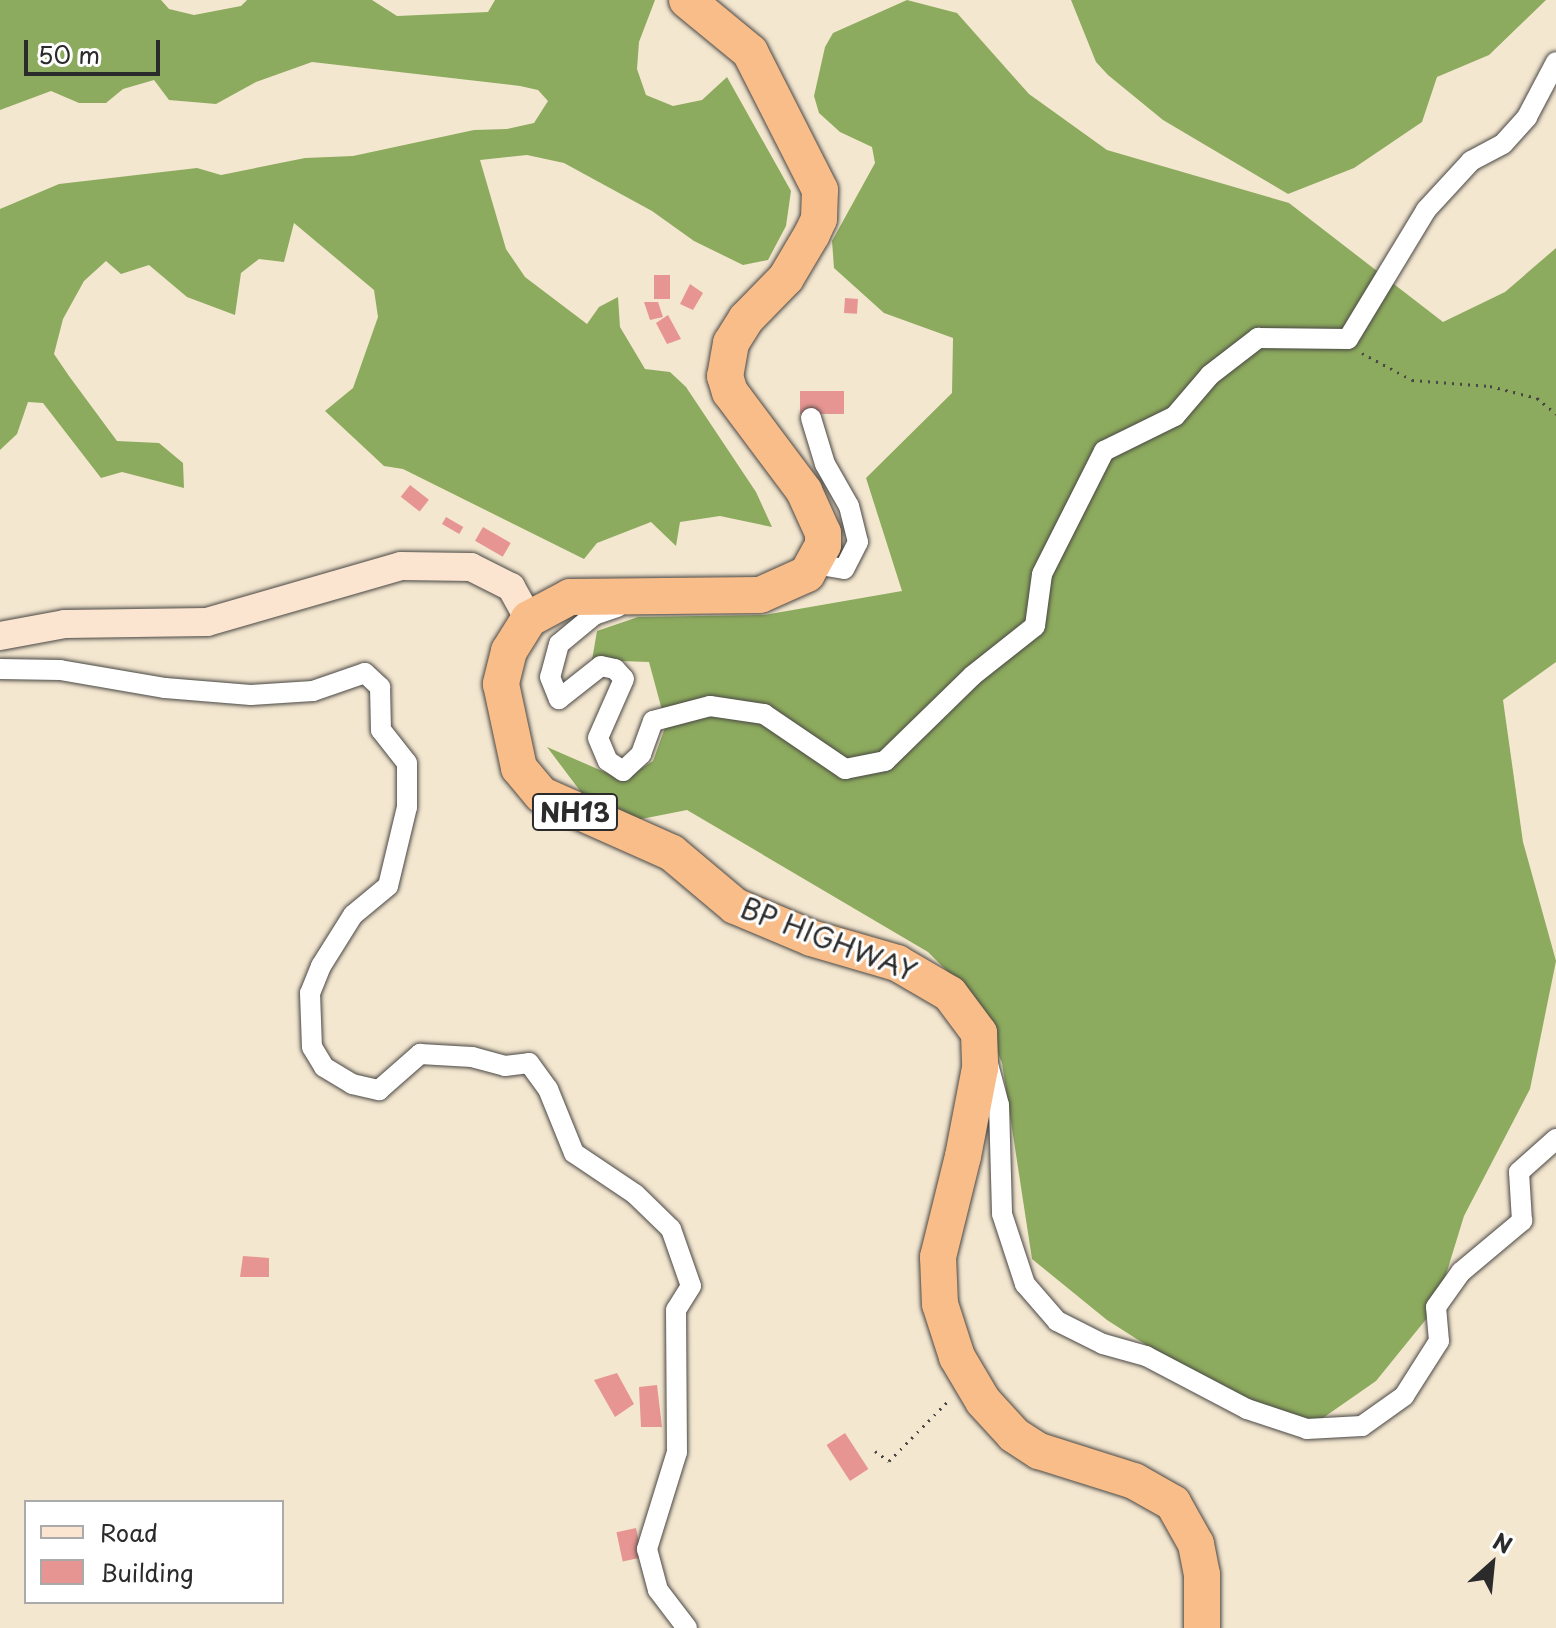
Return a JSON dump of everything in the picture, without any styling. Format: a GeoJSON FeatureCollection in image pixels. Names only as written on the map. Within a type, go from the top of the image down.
{"type":"FeatureCollection","features":[{"type":"Feature","properties":{"kind":"highway"},"geometry":{"type":"LineString","coordinates":[[529,619],[570,597],[760,595],[794,583],[817,564],[823,533],[815,509],[730,392],[725,376],[731,343],[746,319],[786,278],[812,234],[819,219],[820,190],[750,52],[687,0]]}},
{"type":"Feature","properties":{"kind":"highway","name":"BP HIGHWAY"},"geometry":{"type":"LineString","coordinates":[[529,619],[509,651],[501,684],[519,768],[542,795],[651,840],[735,906],[765,921],[931,979],[950,994],[979,1033]]}},
{"type":"Feature","properties":{"kind":"highway"},"geometry":{"type":"LineString","coordinates":[[979,1033],[972,1112],[938,1257],[940,1304],[957,1357],[970,1380],[1014,1435],[1039,1451],[1134,1481],[1173,1503],[1196,1544],[1202,1574],[1202,1628]]}},
{"type":"Feature","properties":{"kind":"street"},"geometry":{"type":"LineString","coordinates":[[646,597],[594,615],[559,644],[550,677],[559,699],[601,666],[615,669],[624,679],[598,738],[608,761],[623,771],[641,754],[653,721],[710,706],[764,714],[845,769],[885,761],[972,676],[1035,626],[1042,574],[1104,451],[1175,416],[1210,375],[1258,338],[1348,339],[1426,210],[1471,161],[1503,144],[1527,117],[1556,62]]}},
{"type":"Feature","properties":{"kind":"street"},"geometry":{"type":"LineString","coordinates":[[811,418],[825,464],[849,506],[858,542],[844,569],[817,564]]}},
{"type":"Feature","properties":{"kind":"street"},"geometry":{"type":"LineString","coordinates":[[0,636],[65,624],[207,622],[401,566],[471,567],[511,587],[529,619]]}},
{"type":"Feature","properties":{"kind":"street"},"geometry":{"type":"LineString","coordinates":[[0,669],[60,670],[165,688],[251,695],[313,691],[365,673],[380,687],[381,730],[407,763],[407,807],[388,886],[353,915],[330,945],[315,979],[307,1023],[312,1047],[324,1067],[352,1084],[379,1090],[420,1054],[472,1057],[505,1066],[529,1063],[548,1089],[574,1153],[635,1194],[671,1229],[691,1286],[676,1310],[677,1452],[647,1549],[658,1590],[687,1628]]}},
{"type":"Feature","properties":{"kind":"street"},"geometry":{"type":"LineString","coordinates":[[979,1033],[999,1105],[1002,1214],[1025,1284],[1057,1321],[1103,1344],[1146,1356],[1247,1409],[1307,1429],[1362,1426],[1404,1396],[1439,1341],[1436,1307],[1461,1272],[1522,1221],[1519,1172],[1556,1139]]}},
{"type":"Feature","properties":{"kind":"path"},"geometry":{"type":"LineString","coordinates":[[1348,339],[1365,355],[1412,380],[1490,386],[1537,398],[1556,414]]}},
{"type":"Feature","properties":{"kind":"path"},"geometry":{"type":"LineString","coordinates":[[875,1451],[889,1461],[970,1380]]}},
{"type":"Feature","properties":{"kind":"green space"},"geometry":{"type":"Polygon","coordinates":[[[0,0],[161,0],[169,9],[194,15],[241,6],[247,0],[372,0],[397,16],[488,12],[495,0],[655,0],[639,42],[637,69],[646,95],[673,106],[702,100],[727,77],[791,191],[786,226],[768,260],[743,265],[694,241],[652,211],[564,163],[527,155],[480,160],[506,249],[525,277],[587,324],[599,307],[618,297],[620,327],[645,369],[670,372],[686,387],[756,492],[772,527],[720,516],[680,522],[676,546],[651,522],[597,543],[584,559],[403,469],[384,466],[325,411],[353,388],[378,317],[374,290],[294,223],[284,262],[259,259],[241,273],[235,315],[187,297],[149,265],[121,274],[106,261],[84,281],[63,319],[54,354],[69,376],[117,441],[159,443],[183,463],[184,488],[122,472],[101,478],[43,403],[28,402],[17,434],[0,450],[0,209],[59,184],[197,168],[221,175],[305,158],[353,156],[474,130],[507,129],[534,123],[548,101],[538,90],[520,86],[312,62],[256,82],[216,104],[169,100],[154,80],[123,89],[106,103],[79,103],[51,91],[0,110],[0,0]]]}},
{"type":"Feature","properties":{"kind":"green space"},"geometry":{"type":"Polygon","coordinates":[[[907,0],[957,13],[1029,94],[1107,150],[1289,203],[1443,322],[1505,292],[1556,248],[1556,662],[1503,700],[1523,842],[1556,961],[1530,1089],[1464,1216],[1436,1307],[1376,1381],[1307,1429],[1229,1398],[1107,1320],[1032,1259],[1002,1063],[976,1000],[928,952],[687,810],[626,822],[584,796],[547,747],[623,780],[653,761],[666,725],[649,662],[592,660],[597,631],[638,617],[764,615],[902,591],[866,478],[952,393],[953,338],[884,313],[834,268],[832,241],[875,163],[872,147],[840,132],[819,113],[814,96],[825,47],[833,33],[907,0]]]}},
{"type":"Feature","properties":{"kind":"green space"},"geometry":{"type":"Polygon","coordinates":[[[1071,0],[1546,0],[1489,55],[1437,77],[1422,122],[1354,168],[1288,194],[1163,120],[1108,75],[1096,62],[1071,0]]]}},
{"type":"Feature","properties":{"kind":"building"},"geometry":{"type":"Polygon","coordinates":[[[654,275],[670,275],[670,299],[654,299],[654,275]]]}},
{"type":"Feature","properties":{"kind":"building"},"geometry":{"type":"Polygon","coordinates":[[[690,284],[703,293],[693,310],[680,304],[690,284]]]}},
{"type":"Feature","properties":{"kind":"building"},"geometry":{"type":"Polygon","coordinates":[[[845,298],[858,299],[857,314],[844,313],[845,298]]]}},
{"type":"Feature","properties":{"kind":"building"},"geometry":{"type":"Polygon","coordinates":[[[644,302],[658,302],[663,317],[650,320],[644,302]]]}},
{"type":"Feature","properties":{"kind":"building"},"geometry":{"type":"Polygon","coordinates":[[[668,315],[681,339],[667,344],[656,323],[668,315]]]}},
{"type":"Feature","properties":{"kind":"building"},"geometry":{"type":"Polygon","coordinates":[[[800,391],[844,391],[844,414],[800,414],[800,391]]]}},
{"type":"Feature","properties":{"kind":"building"},"geometry":{"type":"Polygon","coordinates":[[[410,485],[429,500],[420,512],[401,497],[410,485]]]}},
{"type":"Feature","properties":{"kind":"building"},"geometry":{"type":"Polygon","coordinates":[[[446,517],[463,527],[459,534],[442,524],[446,517]]]}},
{"type":"Feature","properties":{"kind":"building"},"geometry":{"type":"Polygon","coordinates":[[[483,527],[511,543],[503,557],[475,541],[483,527]]]}},
{"type":"Feature","properties":{"kind":"building"},"geometry":{"type":"Polygon","coordinates":[[[243,1256],[269,1258],[269,1277],[240,1277],[243,1256]]]}},
{"type":"Feature","properties":{"kind":"building"},"geometry":{"type":"Polygon","coordinates":[[[617,1373],[634,1404],[615,1417],[594,1380],[617,1373]]]}},
{"type":"Feature","properties":{"kind":"building"},"geometry":{"type":"Polygon","coordinates":[[[657,1385],[662,1427],[641,1427],[639,1387],[657,1385]]]}},
{"type":"Feature","properties":{"kind":"building"},"geometry":{"type":"Polygon","coordinates":[[[845,1433],[868,1469],[850,1481],[827,1445],[845,1433]]]}},
{"type":"Feature","properties":{"kind":"building"},"geometry":{"type":"Polygon","coordinates":[[[636,1528],[642,1557],[623,1562],[616,1532],[636,1528]]]}}]}
